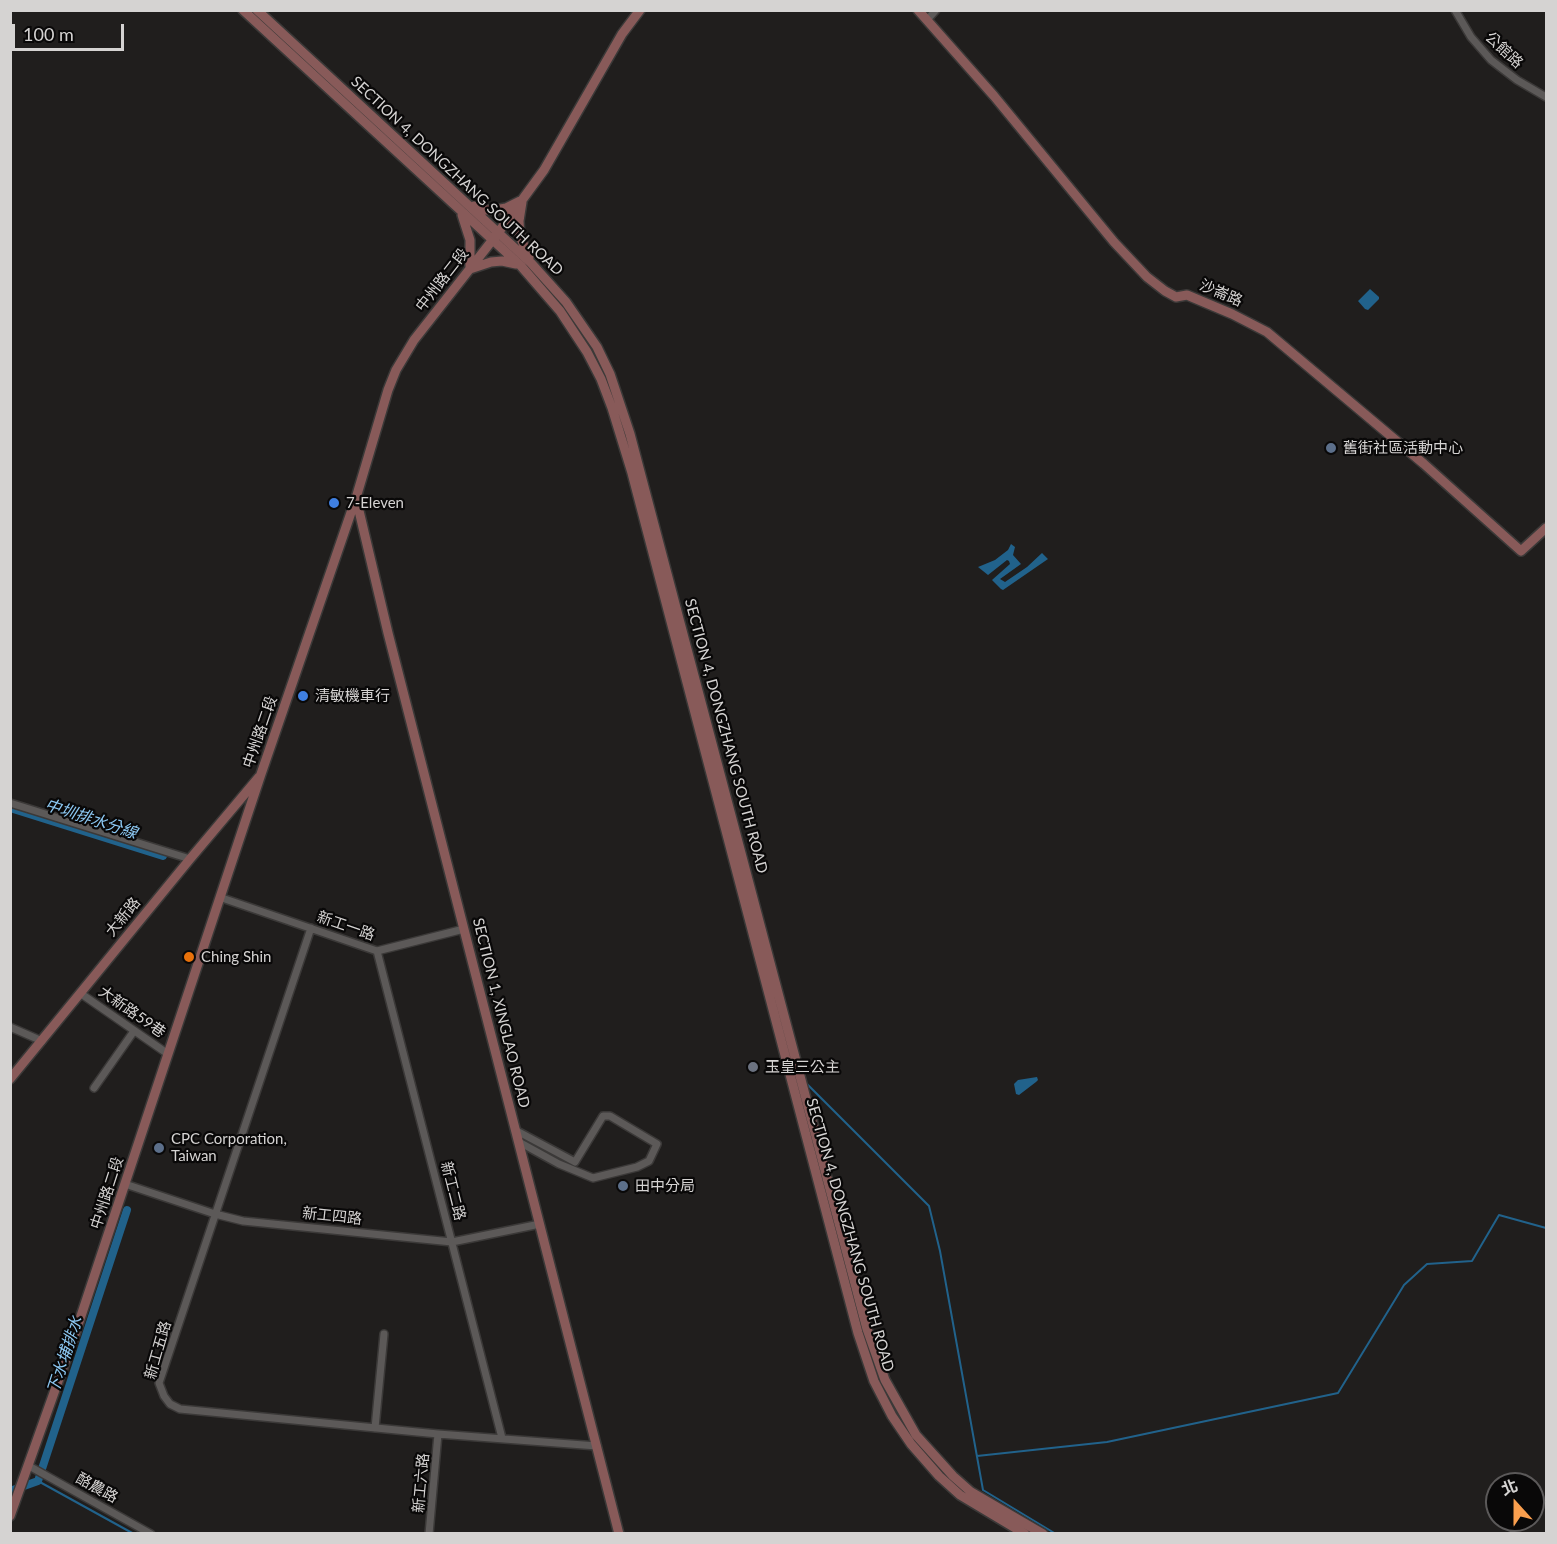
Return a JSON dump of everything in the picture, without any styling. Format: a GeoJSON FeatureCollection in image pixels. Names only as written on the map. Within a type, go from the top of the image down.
{"type":"FeatureCollection","features":[{"type":"Feature","properties":{"kind":"street","name":"SECTION 4, DONGZHANG SOUTH ROAD"},"geometry":{"type":"LineString","coordinates":[[243,10],[464,207]]}},
{"type":"Feature","properties":{"kind":"street","name":"SECTION 4, DONGZHANG SOUTH ROAD"},"geometry":{"type":"LineString","coordinates":[[257,10],[495,236],[531,263],[583,325],[606,365],[621,405],[867,1329],[885,1380],[916,1436],[953,1476],[971,1492],[1043,1533]]}},
{"type":"Feature","properties":{"kind":"street","name":"中州路二段"},"geometry":{"type":"LineString","coordinates":[[10,1516],[222,898],[261,774],[356,498],[396,370],[414,340],[544,170],[622,34],[640,10]]}},
{"type":"Feature","properties":{"kind":"street","name":"沙崙路"},"geometry":{"type":"LineString","coordinates":[[918,10],[994,96],[1114,242],[1148,277],[1170,295],[1176,297],[1187,295],[1267,332],[1424,464],[1521,551],[1546,528]]}},
{"type":"Feature","properties":{"kind":"street"},"geometry":{"type":"LineString","coordinates":[[927,20],[936,10]]}},
{"type":"Feature","properties":{"kind":"street","name":"公館路"},"geometry":{"type":"LineString","coordinates":[[1455,10],[1471,38],[1491,60],[1517,80],[1546,97]]}},
{"type":"Feature","properties":{"kind":"street"},"geometry":{"type":"LineString","coordinates":[[520,266],[502,261],[490,262],[470,269],[470,240],[464,207],[495,210],[506,208],[522,200]]}},
{"type":"Feature","properties":{"kind":"street"},"geometry":{"type":"LineString","coordinates":[[522,200],[519,221],[520,236],[531,263]]}},
{"type":"Feature","properties":{"kind":"street","name":"SECTION 4, DONGZHANG SOUTH ROAD"},"geometry":{"type":"LineString","coordinates":[[495,236],[573,329],[601,378],[612,408],[632,473],[858,1333],[874,1381],[892,1416],[911,1444],[934,1470],[960,1496],[1025,1533]]}},
{"type":"Feature","properties":{"kind":"street","name":"SECTION 1, XINGLAO ROAD"},"geometry":{"type":"LineString","coordinates":[[356,498],[388,633],[619,1533]]}},
{"type":"Feature","properties":{"kind":"street","name":"大新路"},"geometry":{"type":"LineString","coordinates":[[10,1079],[261,774]]}},
{"type":"Feature","properties":{"kind":"street"},"geometry":{"type":"LineString","coordinates":[[10,803],[190,859]]}},
{"type":"Feature","properties":{"kind":"street","name":"新工一路"},"geometry":{"type":"LineString","coordinates":[[222,898],[377,951],[464,929]]}},
{"type":"Feature","properties":{"kind":"street","name":"新工五路"},"geometry":{"type":"LineString","coordinates":[[311,928],[159,1383],[164,1396],[170,1404],[180,1409],[438,1434],[597,1446]]}},
{"type":"Feature","properties":{"kind":"street","name":"新工二路"},"geometry":{"type":"LineString","coordinates":[[377,951],[502,1438]]}},
{"type":"Feature","properties":{"kind":"street","name":"大新路59巷"},"geometry":{"type":"LineString","coordinates":[[80,993],[168,1054]]}},
{"type":"Feature","properties":{"kind":"street"},"geometry":{"type":"LineString","coordinates":[[10,1027],[42,1041]]}},
{"type":"Feature","properties":{"kind":"street"},"geometry":{"type":"LineString","coordinates":[[94,1088],[134,1031]]}},
{"type":"Feature","properties":{"kind":"street"},"geometry":{"type":"LineString","coordinates":[[515,1130],[575,1162],[603,1116],[610,1116],[657,1144],[649,1161],[637,1167],[593,1178],[559,1164],[519,1142]]}},
{"type":"Feature","properties":{"kind":"street","name":"新工四路"},"geometry":{"type":"LineString","coordinates":[[125,1184],[243,1221],[452,1242],[540,1224]]}},
{"type":"Feature","properties":{"kind":"street"},"geometry":{"type":"LineString","coordinates":[[375,1428],[384,1334]]}},
{"type":"Feature","properties":{"kind":"street","name":"新工六路"},"geometry":{"type":"LineString","coordinates":[[429,1533],[438,1434]]}},
{"type":"Feature","properties":{"kind":"street","name":"酪農路"},"geometry":{"type":"LineString","coordinates":[[29,1466],[152,1533]]}},
{"type":"Feature","properties":{"kind":"water"},"geometry":{"type":"Polygon","coordinates":[[[1370,289],[1379,299],[1368,310],[1358,301],[1370,289]]]}},
{"type":"Feature","properties":{"kind":"water"},"geometry":{"type":"Polygon","coordinates":[[[1011,544],[1015,547],[1013,555],[1021,564],[1000,579],[1005,582],[1042,553],[1048,559],[1003,590],[992,580],[1010,564],[1009,561],[1007,560],[988,575],[978,567],[995,560],[1008,550],[1011,544]]]}},
{"type":"Feature","properties":{"kind":"water"},"geometry":{"type":"Polygon","coordinates":[[[1037,1077],[1036,1082],[1019,1095],[1016,1094],[1014,1084],[1018,1080],[1037,1077]]]}},
{"type":"Feature","properties":{"kind":"waterway","name":"中圳排水分線"},"geometry":{"type":"LineString","coordinates":[[10,808],[163,856]]}},
{"type":"Feature","properties":{"kind":"waterway"},"geometry":{"type":"LineString","coordinates":[[807,1084],[929,1206],[940,1251],[983,1490],[1056,1534]]}},
{"type":"Feature","properties":{"kind":"waterway","name":"下水埔排水"},"geometry":{"type":"LineString","coordinates":[[10,1491],[38,1481],[127,1210]]}},
{"type":"Feature","properties":{"kind":"waterway"},"geometry":{"type":"LineString","coordinates":[[977,1456],[1107,1442],[1338,1393],[1404,1285],[1427,1264],[1472,1261],[1499,1215],[1546,1228]]}},
{"type":"Feature","properties":{"kind":"waterway"},"geometry":{"type":"LineString","coordinates":[[38,1481],[134,1534]]}},
{"type":"Feature","properties":{"kind":"place","name":"舊街社區活動中心"},"geometry":{"type":"Point","coordinates":[1331,448]}},
{"type":"Feature","properties":{"kind":"place","name":"7-Eleven"},"geometry":{"type":"Point","coordinates":[334,503]}},
{"type":"Feature","properties":{"kind":"place","name":"清敏機車行"},"geometry":{"type":"Point","coordinates":[303,696]}},
{"type":"Feature","properties":{"kind":"place","name":"Ching Shin"},"geometry":{"type":"Point","coordinates":[189,957]}},
{"type":"Feature","properties":{"kind":"place","name":"玉皇三公主"},"geometry":{"type":"Point","coordinates":[753,1067]}},
{"type":"Feature","properties":{"kind":"place","name":"CPC Corporation, Taiwan"},"geometry":{"type":"Point","coordinates":[159,1148]}},
{"type":"Feature","properties":{"kind":"place","name":"田中分局"},"geometry":{"type":"Point","coordinates":[623,1186]}}]}
